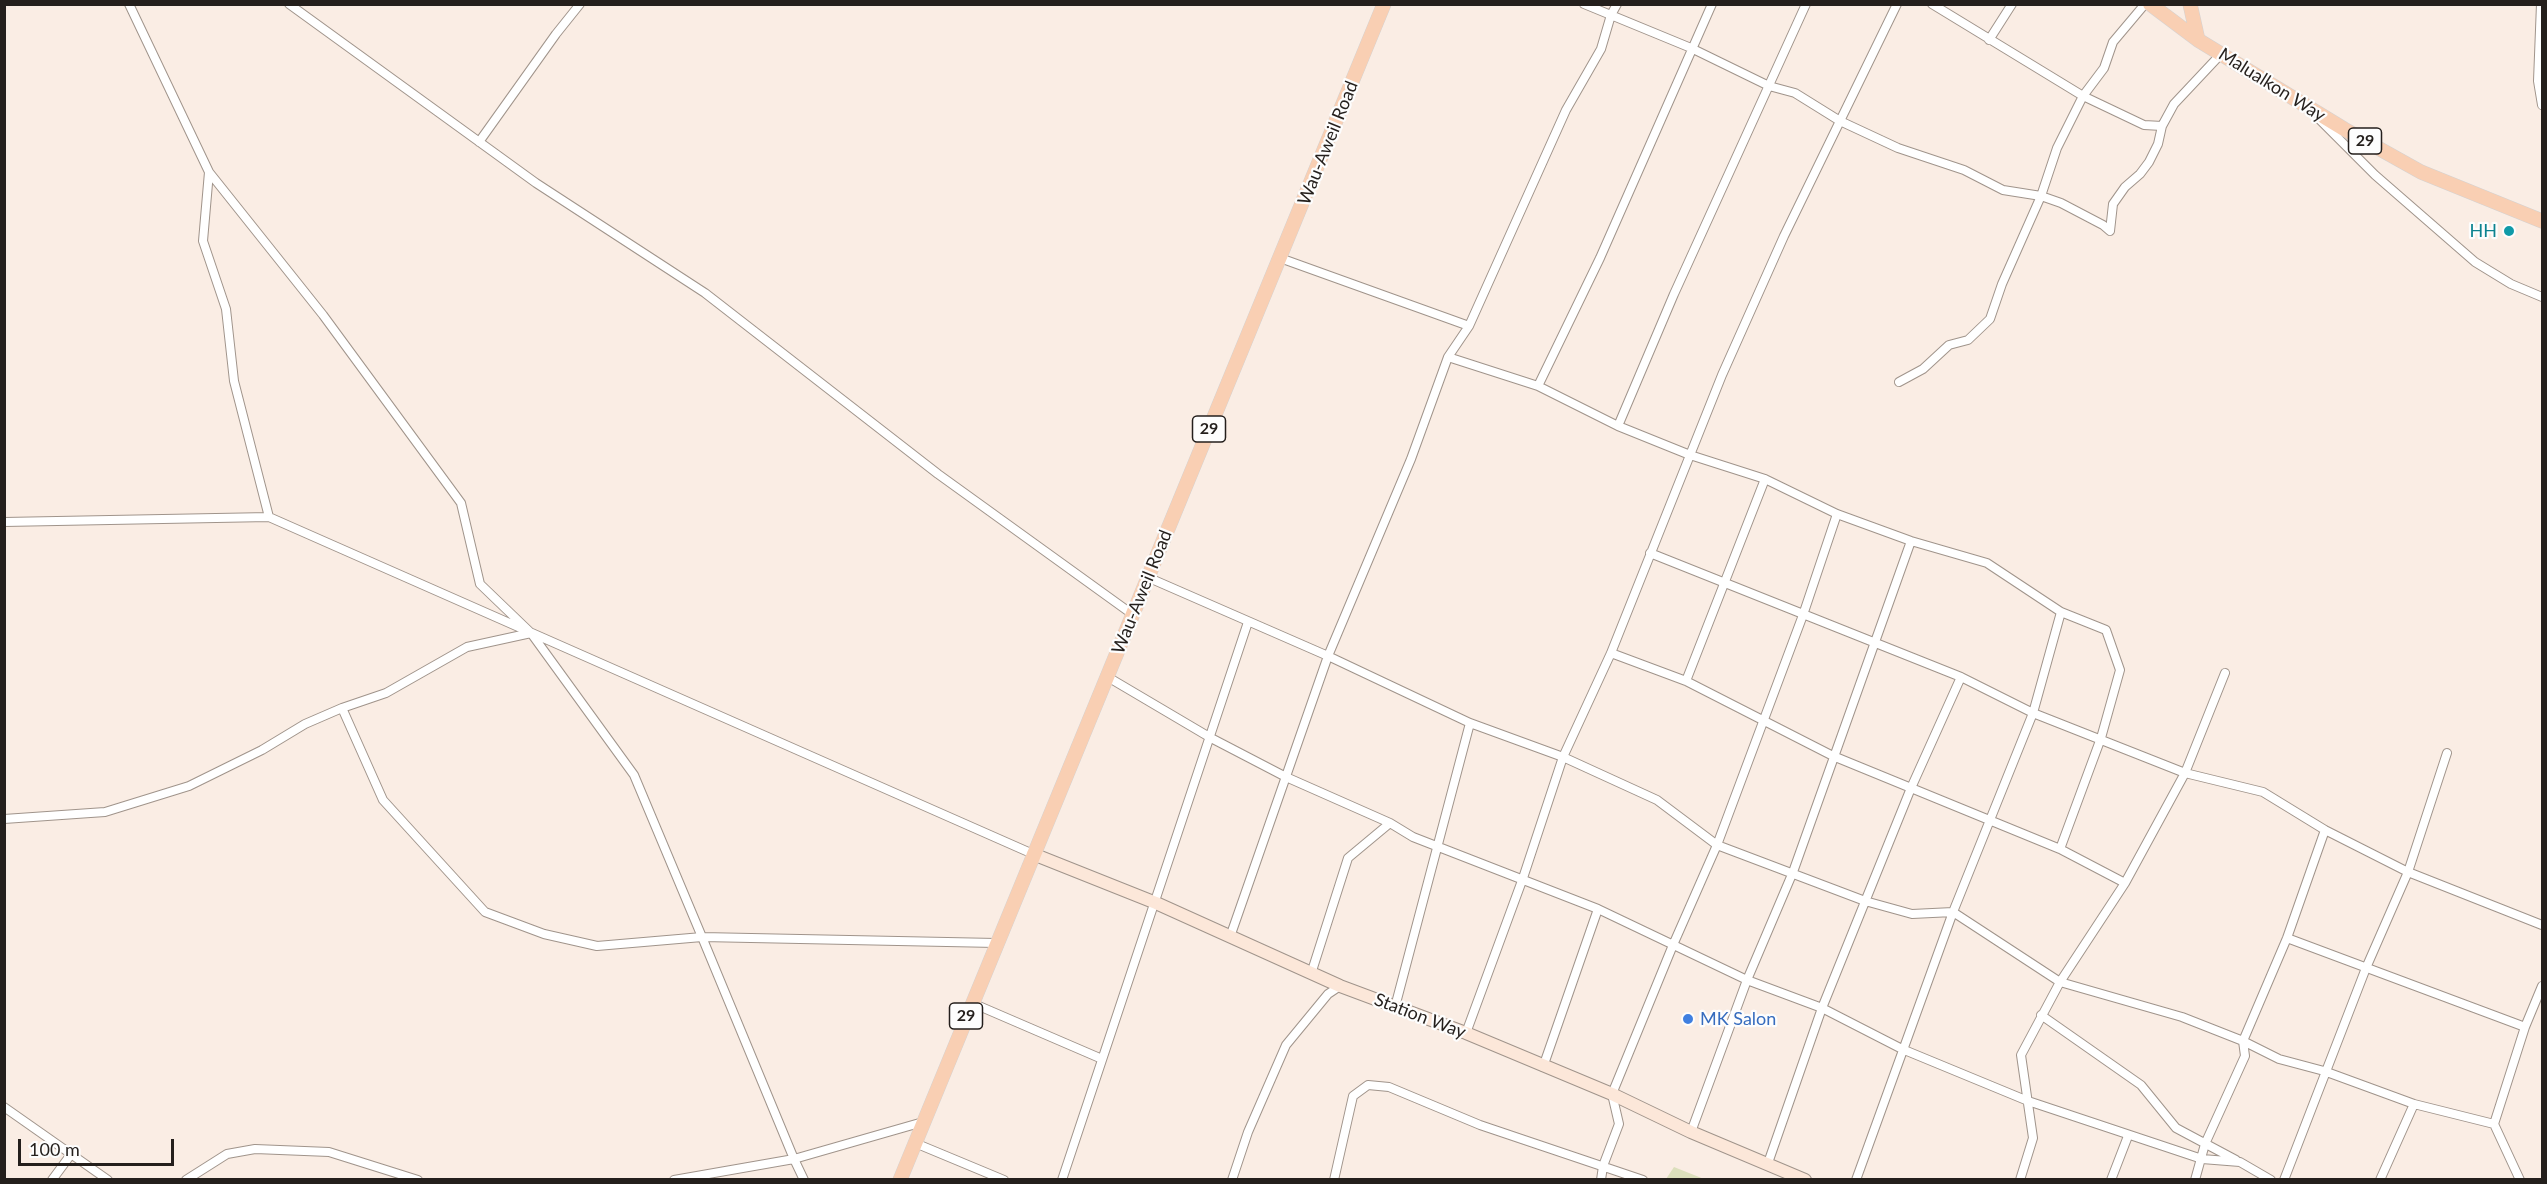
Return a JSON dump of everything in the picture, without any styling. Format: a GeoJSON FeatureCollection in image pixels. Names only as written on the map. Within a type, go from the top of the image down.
{"type":"FeatureCollection","features":[{"type":"Feature","properties":{"kind":"main road","name":"Wau-Aweil Road"},"geometry":{"type":"LineString","coordinates":[[900,1179],[1384,4]]}},
{"type":"Feature","properties":{"kind":"main road","name":"29"},"geometry":{"type":"LineString","coordinates":[[2150,4],[2198,40]]}},
{"type":"Feature","properties":{"kind":"main road"},"geometry":{"type":"LineString","coordinates":[[2190,4],[2198,40]]}},
{"type":"Feature","properties":{"kind":"main road","name":"Malualkon Way"},"geometry":{"type":"LineString","coordinates":[[2198,40],[2421,172],[2542,221]]}},
{"type":"Feature","properties":{"kind":"main road","name":"Station Way"},"geometry":{"type":"LineString","coordinates":[[1033,854],[1156,903],[1311,974],[1466,1033],[1612,1094],[1691,1132],[1805,1179]]}},
{"type":"Feature","properties":{"kind":"street"},"geometry":{"type":"LineString","coordinates":[[129,4],[209,172],[323,315],[461,503],[480,584],[531,633],[634,775],[804,1179]]}},
{"type":"Feature","properties":{"kind":"street"},"geometry":{"type":"LineString","coordinates":[[289,4],[536,183],[705,293],[938,474],[1132,614]]}},
{"type":"Feature","properties":{"kind":"street"},"geometry":{"type":"LineString","coordinates":[[479,142],[580,4]]}},
{"type":"Feature","properties":{"kind":"street"},"geometry":{"type":"LineString","coordinates":[[1584,4],[1691,48],[1769,86],[1794,93],[1840,121],[1898,148],[1964,170],[2003,190],[2041,196],[2082,213],[2110,231],[2113,204],[2125,187],[2149,162],[2158,144],[2162,126],[2174,104],[2221,54]]}},
{"type":"Feature","properties":{"kind":"street"},"geometry":{"type":"LineString","coordinates":[[1230,937],[1328,656],[1411,459],[1448,357],[1469,326],[1566,110],[1601,49],[1611,15],[1617,4]]}},
{"type":"Feature","properties":{"kind":"street"},"geometry":{"type":"LineString","coordinates":[[1538,386],[1600,258],[1712,4]]}},
{"type":"Feature","properties":{"kind":"street"},"geometry":{"type":"LineString","coordinates":[[1618,426],[1674,294],[1806,4]]}},
{"type":"Feature","properties":{"kind":"street"},"geometry":{"type":"LineString","coordinates":[[1466,1033],[1523,878],[1563,757],[1611,653],[1751,309],[1897,4]]}},
{"type":"Feature","properties":{"kind":"street"},"geometry":{"type":"LineString","coordinates":[[1932,4],[2083,96],[2144,124],[2162,126]]}},
{"type":"Feature","properties":{"kind":"street"},"geometry":{"type":"LineString","coordinates":[[1989,40],[2012,4]]}},
{"type":"Feature","properties":{"kind":"street"},"geometry":{"type":"LineString","coordinates":[[1899,382],[1923,369],[1949,345],[1968,340],[1990,319],[2002,284],[2041,196],[2057,148],[2083,96],[2104,68],[2113,42],[2145,4]]}},
{"type":"Feature","properties":{"kind":"street"},"geometry":{"type":"LineString","coordinates":[[2541,4],[2538,81],[2542,105]]}},
{"type":"Feature","properties":{"kind":"street"},"geometry":{"type":"LineString","coordinates":[[2306,106],[2375,175],[2475,262],[2511,284],[2542,297]]}},
{"type":"Feature","properties":{"kind":"street"},"geometry":{"type":"LineString","coordinates":[[209,172],[202,241],[226,309],[234,381],[269,517]]}},
{"type":"Feature","properties":{"kind":"street"},"geometry":{"type":"LineString","coordinates":[[1280,258],[1469,326]]}},
{"type":"Feature","properties":{"kind":"street"},"geometry":{"type":"LineString","coordinates":[[1448,357],[1538,386],[1618,426],[1690,456],[1765,478],[1837,514],[1911,541],[1987,563],[2061,612],[2106,630],[2120,670],[2101,738],[2060,849]]}},
{"type":"Feature","properties":{"kind":"street"},"geometry":{"type":"LineString","coordinates":[[1686,681],[1726,584],[1765,478]]}},
{"type":"Feature","properties":{"kind":"street"},"geometry":{"type":"LineString","coordinates":[[1601,1179],[1603,1166],[1619,1124],[1612,1094],[1717,845],[1803,615],[1837,514]]}},
{"type":"Feature","properties":{"kind":"street"},"geometry":{"type":"LineString","coordinates":[[4,522],[269,517],[1033,854]]}},
{"type":"Feature","properties":{"kind":"street"},"geometry":{"type":"LineString","coordinates":[[1691,1132],[1747,980],[1793,872],[1911,541]]}},
{"type":"Feature","properties":{"kind":"street"},"geometry":{"type":"LineString","coordinates":[[1650,553],[1961,677],[2033,713],[2185,773],[2262,792],[2325,830],[2408,872],[2542,925]]}},
{"type":"Feature","properties":{"kind":"street"},"geometry":{"type":"LineString","coordinates":[[1147,577],[1328,656],[1470,723],[1563,757],[1657,800],[1717,845],[1865,901],[1912,914],[1953,912],[2060,982],[2182,1017],[2243,1041],[2279,1059],[2324,1071],[2414,1104],[2494,1124]]}},
{"type":"Feature","properties":{"kind":"street"},"geometry":{"type":"LineString","coordinates":[[1856,1179],[1953,912],[2033,713],[2061,612]]}},
{"type":"Feature","properties":{"kind":"street"},"geometry":{"type":"LineString","coordinates":[[1062,1179],[1248,622]]}},
{"type":"Feature","properties":{"kind":"street"},"geometry":{"type":"LineString","coordinates":[[4,819],[105,812],[189,786],[262,750],[305,724],[386,693],[467,647],[531,633]]}},
{"type":"Feature","properties":{"kind":"street"},"geometry":{"type":"LineString","coordinates":[[1611,653],[1686,681],[1833,756],[2060,849],[2125,883]]}},
{"type":"Feature","properties":{"kind":"street"},"geometry":{"type":"LineString","coordinates":[[2020,1179],[2033,1138],[2021,1054],[2060,982],[2125,883],[2185,773],[2225,673]]}},
{"type":"Feature","properties":{"kind":"street"},"geometry":{"type":"LineString","coordinates":[[1106,676],[1211,738],[1286,777],[1390,822],[1413,837],[1598,909],[1747,980],[1822,1008],[1902,1049],[2028,1101],[2128,1136],[2202,1160],[2240,1162]]}},
{"type":"Feature","properties":{"kind":"street"},"geometry":{"type":"LineString","coordinates":[[1768,1163],[1822,1008],[1911,788],[1961,677]]}},
{"type":"Feature","properties":{"kind":"street"},"geometry":{"type":"LineString","coordinates":[[342,708],[383,800],[485,912],[544,934],[597,946],[702,937],[996,943]]}},
{"type":"Feature","properties":{"kind":"street"},"geometry":{"type":"LineString","coordinates":[[1395,1007],[1470,723]]}},
{"type":"Feature","properties":{"kind":"street"},"geometry":{"type":"LineString","coordinates":[[2284,1179],[2324,1071],[2408,872],[2447,753]]}},
{"type":"Feature","properties":{"kind":"street"},"geometry":{"type":"LineString","coordinates":[[1311,974],[1348,858],[1390,822]]}},
{"type":"Feature","properties":{"kind":"street"},"geometry":{"type":"LineString","coordinates":[[2195,1179],[2205,1144],[2245,1056],[2243,1041],[2287,938],[2325,830]]}},
{"type":"Feature","properties":{"kind":"street"},"geometry":{"type":"LineString","coordinates":[[1543,1067],[1598,909]]}},
{"type":"Feature","properties":{"kind":"street"},"geometry":{"type":"LineString","coordinates":[[2287,938],[2525,1027]]}},
{"type":"Feature","properties":{"kind":"street"},"geometry":{"type":"LineString","coordinates":[[1232,1179],[1248,1132],[1286,1045],[1328,994],[1340,986]]}},
{"type":"Feature","properties":{"kind":"street"},"geometry":{"type":"LineString","coordinates":[[2520,1179],[2494,1124],[2525,1027],[2542,986]]}},
{"type":"Feature","properties":{"kind":"street"},"geometry":{"type":"LineString","coordinates":[[972,1003],[1102,1059]]}},
{"type":"Feature","properties":{"kind":"street"},"geometry":{"type":"LineString","coordinates":[[2041,1015],[2141,1085],[2176,1128],[2271,1179]]}},
{"type":"Feature","properties":{"kind":"street"},"geometry":{"type":"LineString","coordinates":[[1334,1179],[1353,1096],[1368,1085],[1389,1087],[1479,1125],[1643,1179]]}},
{"type":"Feature","properties":{"kind":"street"},"geometry":{"type":"LineString","coordinates":[[2380,1179],[2414,1104]]}},
{"type":"Feature","properties":{"kind":"street"},"geometry":{"type":"LineString","coordinates":[[4,1107],[108,1179]]}},
{"type":"Feature","properties":{"kind":"street"},"geometry":{"type":"LineString","coordinates":[[674,1179],[794,1159],[923,1122]]}},
{"type":"Feature","properties":{"kind":"street"},"geometry":{"type":"LineString","coordinates":[[2111,1179],[2128,1136]]}},
{"type":"Feature","properties":{"kind":"street"},"geometry":{"type":"LineString","coordinates":[[915,1143],[1004,1179]]}},
{"type":"Feature","properties":{"kind":"street"},"geometry":{"type":"LineString","coordinates":[[186,1179],[226,1154],[255,1149],[330,1152],[418,1179]]}},
{"type":"Feature","properties":{"kind":"street"},"geometry":{"type":"LineString","coordinates":[[52,1179],[72,1153]]}},
{"type":"Feature","properties":{"kind":"green space"},"geometry":{"type":"Polygon","coordinates":[[[1674,1167],[1704,1179],[1666,1179],[1674,1167]]]}},
{"type":"Feature","properties":{"kind":"place","name":"HH"},"geometry":{"type":"Point","coordinates":[2509,231]}},
{"type":"Feature","properties":{"kind":"place","name":"MK Salon"},"geometry":{"type":"Point","coordinates":[1688,1019]}}]}
